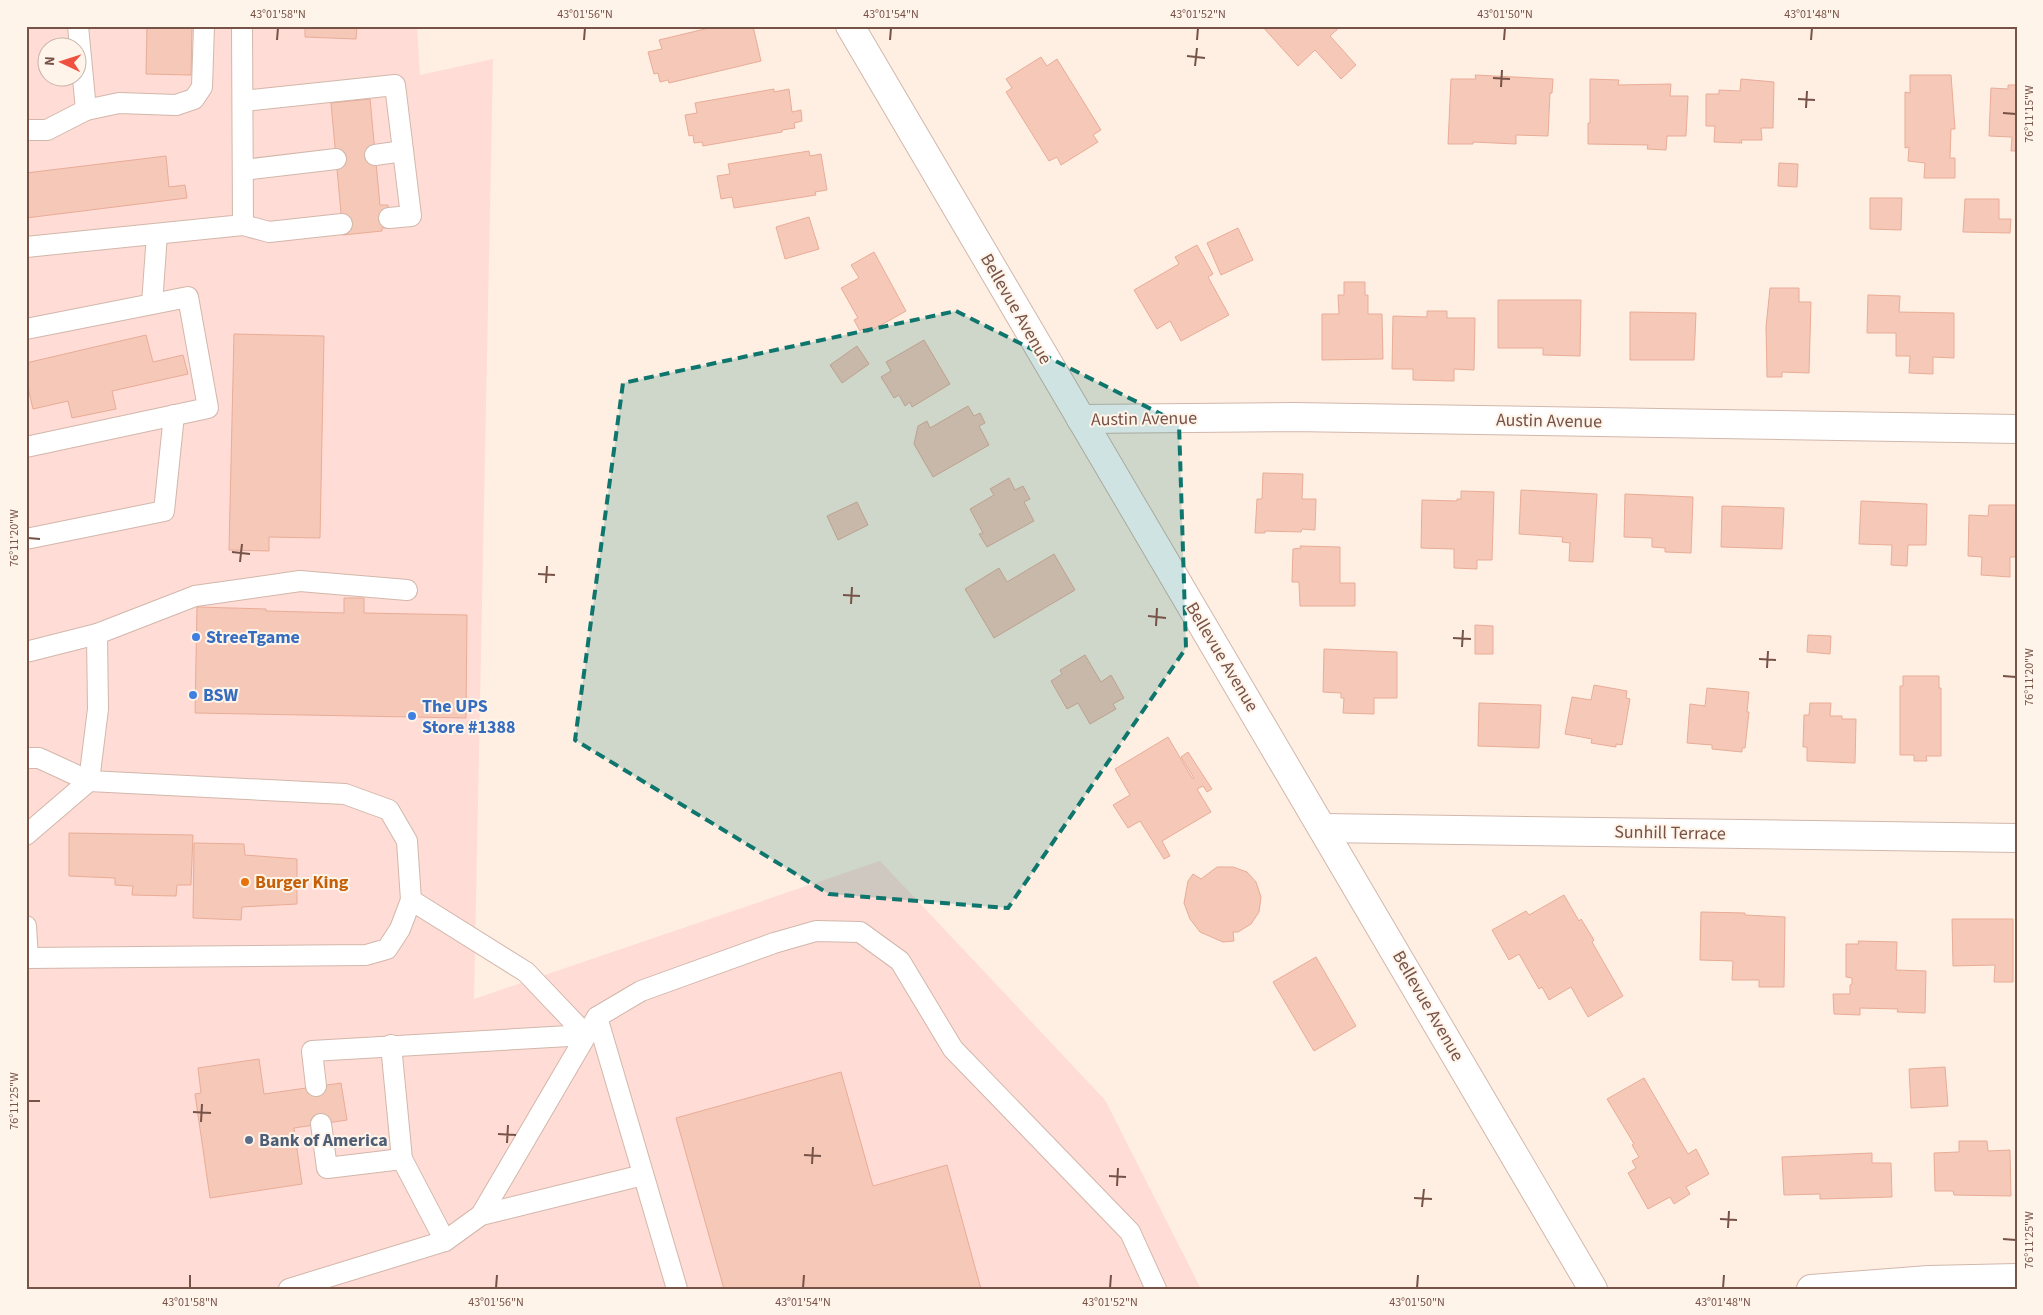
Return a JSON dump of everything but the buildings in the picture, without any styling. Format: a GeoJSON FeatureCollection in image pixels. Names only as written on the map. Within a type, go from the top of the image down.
{"type":"FeatureCollection","features":[{"type":"Feature","properties":{"kind":"street","name":"Bellevue Avenue"},"geometry":{"type":"LineString","coordinates":[[850,26],[1593,1289]]}},
{"type":"Feature","properties":{"kind":"street","name":"Austin Avenue"},"geometry":{"type":"LineString","coordinates":[[1081,419],[1293,417],[2017,429]]}},
{"type":"Feature","properties":{"kind":"street","name":"Sunhill Terrace"},"geometry":{"type":"LineString","coordinates":[[1323,828],[2017,838]]}},
{"type":"Feature","properties":{"kind":"street"},"geometry":{"type":"LineString","coordinates":[[1811,1289],[1929,1280],[2017,1278]]}},
{"type":"Feature","properties":{"kind":"lane"},"geometry":{"type":"LineString","coordinates":[[78,26],[86,110]]}},
{"type":"Feature","properties":{"kind":"lane"},"geometry":{"type":"LineString","coordinates":[[26,130],[47,130],[86,110],[119,103],[176,105],[194,99],[202,87],[204,26]]}},
{"type":"Feature","properties":{"kind":"lane"},"geometry":{"type":"LineString","coordinates":[[242,26],[243,225]]}},
{"type":"Feature","properties":{"kind":"lane"},"geometry":{"type":"LineString","coordinates":[[243,101],[395,85],[411,216],[389,218]]}},
{"type":"Feature","properties":{"kind":"lane"},"geometry":{"type":"LineString","coordinates":[[375,155],[403,152]]}},
{"type":"Feature","properties":{"kind":"lane"},"geometry":{"type":"LineString","coordinates":[[243,170],[336,159]]}},
{"type":"Feature","properties":{"kind":"lane"},"geometry":{"type":"LineString","coordinates":[[26,248],[243,225],[269,232],[342,224]]}},
{"type":"Feature","properties":{"kind":"lane"},"geometry":{"type":"LineString","coordinates":[[152,304],[157,234]]}},
{"type":"Feature","properties":{"kind":"lane"},"geometry":{"type":"LineString","coordinates":[[26,330],[188,297],[208,408],[26,447]]}},
{"type":"Feature","properties":{"kind":"lane"},"geometry":{"type":"LineString","coordinates":[[26,539],[164,512],[174,415]]}},
{"type":"Feature","properties":{"kind":"lane"},"geometry":{"type":"LineString","coordinates":[[26,652],[97,634],[195,596],[300,581],[407,590]]}},
{"type":"Feature","properties":{"kind":"lane"},"geometry":{"type":"LineString","coordinates":[[26,834],[88,781],[98,710],[97,634]]}},
{"type":"Feature","properties":{"kind":"lane"},"geometry":{"type":"LineString","coordinates":[[26,758],[39,758],[88,781],[346,794],[389,810],[407,841],[411,900],[400,930],[387,949],[366,956],[27,958],[26,926]]}},
{"type":"Feature","properties":{"kind":"lane"},"geometry":{"type":"LineString","coordinates":[[411,900],[526,972],[586,1035]]}},
{"type":"Feature","properties":{"kind":"lane"},"geometry":{"type":"LineString","coordinates":[[481,1216],[597,1017],[641,991],[774,944],[816,931],[860,932],[900,961],[953,1049],[1130,1232],[1156,1289]]}},
{"type":"Feature","properties":{"kind":"lane"},"geometry":{"type":"LineString","coordinates":[[597,1017],[677,1289]]}},
{"type":"Feature","properties":{"kind":"lane"},"geometry":{"type":"LineString","coordinates":[[316,1086],[312,1050],[586,1035]]}},
{"type":"Feature","properties":{"kind":"lane"},"geometry":{"type":"LineString","coordinates":[[391,1045],[402,1159],[444,1241]]}},
{"type":"Feature","properties":{"kind":"lane"},"geometry":{"type":"LineString","coordinates":[[321,1124],[326,1168],[402,1159]]}},
{"type":"Feature","properties":{"kind":"lane"},"geometry":{"type":"LineString","coordinates":[[289,1289],[444,1241],[481,1216],[643,1174]]}},
{"type":"Feature","properties":{"kind":"highlighted area"},"geometry":{"type":"Polygon","coordinates":[[[956,311],[1179,423],[1186,648],[1008,908],[829,894],[575,740],[623,383],[956,311]]]}},
{"type":"Feature","properties":{"kind":"shaded area"},"geometry":{"type":"Polygon","coordinates":[[[26,26],[417,26],[420,75],[493,59],[474,999],[880,861],[1105,1100],[1201,1289],[26,1289],[26,26]]]}},
{"type":"Feature","properties":{"kind":"place","name":"StreeTgame"},"geometry":{"type":"Point","coordinates":[196,637]}},
{"type":"Feature","properties":{"kind":"place","name":"BSW"},"geometry":{"type":"Point","coordinates":[193,695]}},
{"type":"Feature","properties":{"kind":"place","name":"The UPS Store #1388"},"geometry":{"type":"Point","coordinates":[412,716]}},
{"type":"Feature","properties":{"kind":"place","name":"Burger King"},"geometry":{"type":"Point","coordinates":[245,882]}},
{"type":"Feature","properties":{"kind":"place","name":"Bank of America"},"geometry":{"type":"Point","coordinates":[249,1140]}}]}
